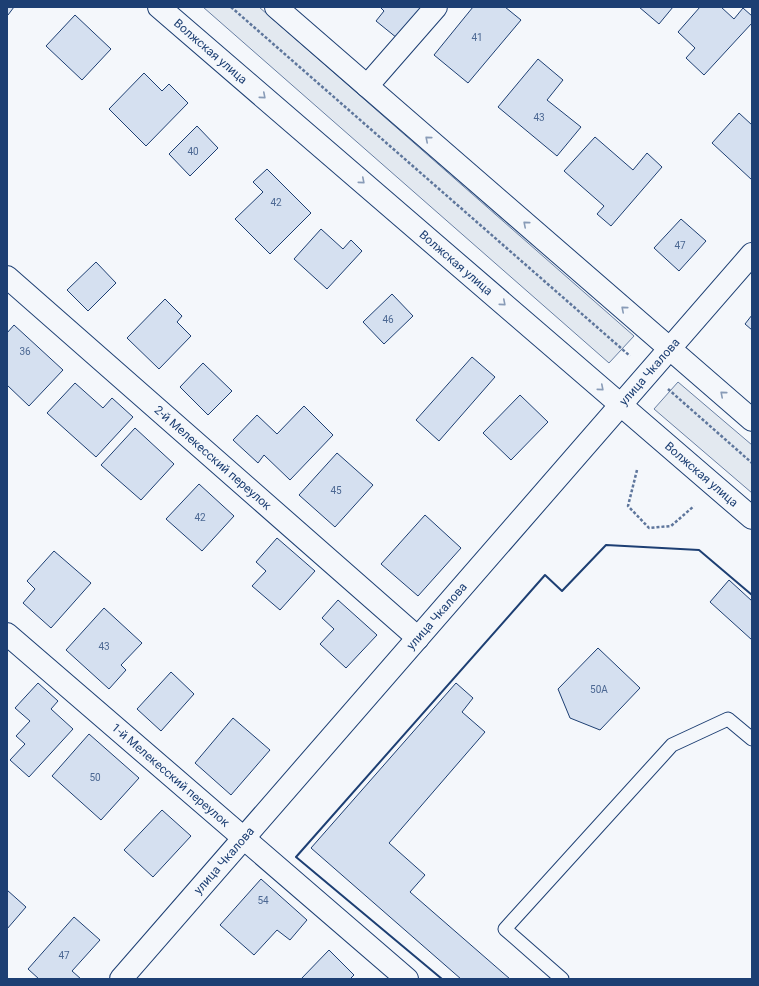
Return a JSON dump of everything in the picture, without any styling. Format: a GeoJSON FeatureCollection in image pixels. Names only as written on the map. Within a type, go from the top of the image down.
{"type":"FeatureCollection","features":[{"type":"Feature","properties":{"kind":"street","name":"Волжская улица"},"geometry":{"type":"LineString","coordinates":[[159,7],[752,518]]}},
{"type":"Feature","properties":{"kind":"street"},"geometry":{"type":"LineString","coordinates":[[276,7],[752,420]]}},
{"type":"Feature","properties":{"kind":"street"},"geometry":{"type":"LineString","coordinates":[[367,86],[436,7]]}},
{"type":"Feature","properties":{"kind":"street","name":"улица Чкалова"},"geometry":{"type":"LineString","coordinates":[[121,979],[752,254]]}},
{"type":"Feature","properties":{"kind":"street","name":"2-й Мелекесский переулок"},"geometry":{"type":"LineString","coordinates":[[7,277],[418,638]]}},
{"type":"Feature","properties":{"kind":"street","name":"1-й Мелекесский переулок"},"geometry":{"type":"LineString","coordinates":[[7,634],[407,979]]}},
{"type":"Feature","properties":{"kind":"lane"},"geometry":{"type":"LineString","coordinates":[[562,979],[505,928],[672,745],[728,719],[752,739]]}},
{"type":"Feature","properties":{"kind":"path"},"geometry":{"type":"LineString","coordinates":[[231,7],[752,463]]}},
{"type":"Feature","properties":{"kind":"path"},"geometry":{"type":"LineString","coordinates":[[637,470],[628,506],[649,528],[671,526],[694,506]]}},
{"type":"Feature","properties":{"kind":"shaded area"},"geometry":{"type":"Polygon","coordinates":[[[203,7],[259,7],[634,336],[609,363],[203,7]]]}},
{"type":"Feature","properties":{"kind":"shaded area"},"geometry":{"type":"Polygon","coordinates":[[[678,382],[752,445],[752,493],[654,409],[678,382]]]}},
{"type":"Feature","properties":{"kind":"building"},"geometry":{"type":"Polygon","coordinates":[[[7,7],[14,7],[8,15],[7,14],[7,7]]]}},
{"type":"Feature","properties":{"kind":"building"},"geometry":{"type":"Polygon","coordinates":[[[380,7],[422,7],[397,38],[376,21],[384,11],[380,7]]]}},
{"type":"Feature","properties":{"kind":"building"},"geometry":{"type":"Polygon","coordinates":[[[473,7],[505,7],[521,20],[468,83],[434,55],[473,7]]]}},
{"type":"Feature","properties":{"kind":"building"},"geometry":{"type":"Polygon","coordinates":[[[639,7],[673,7],[659,24],[639,7]]]}},
{"type":"Feature","properties":{"kind":"building"},"geometry":{"type":"Polygon","coordinates":[[[700,7],[721,7],[734,19],[743,8],[752,16],[752,23],[704,75],[686,58],[695,48],[678,32],[700,7]]]}},
{"type":"Feature","properties":{"kind":"building"},"geometry":{"type":"Polygon","coordinates":[[[75,15],[111,49],[82,80],[46,46],[75,15]]]}},
{"type":"Feature","properties":{"kind":"building"},"geometry":{"type":"Polygon","coordinates":[[[538,59],[563,80],[547,100],[581,127],[557,156],[498,107],[538,59]]]}},
{"type":"Feature","properties":{"kind":"building"},"geometry":{"type":"Polygon","coordinates":[[[144,73],[162,91],[169,84],[188,103],[146,146],[109,109],[144,73]]]}},
{"type":"Feature","properties":{"kind":"building"},"geometry":{"type":"Polygon","coordinates":[[[739,113],[752,125],[752,180],[712,143],[739,113]]]}},
{"type":"Feature","properties":{"kind":"building"},"geometry":{"type":"Polygon","coordinates":[[[197,126],[218,148],[190,176],[169,154],[197,126]]]}},
{"type":"Feature","properties":{"kind":"building"},"geometry":{"type":"Polygon","coordinates":[[[595,137],[633,170],[647,153],[662,167],[611,226],[597,214],[604,206],[564,171],[595,137]]]}},
{"type":"Feature","properties":{"kind":"building"},"geometry":{"type":"Polygon","coordinates":[[[267,169],[311,213],[270,254],[235,219],[263,192],[253,182],[267,169]]]}},
{"type":"Feature","properties":{"kind":"building"},"geometry":{"type":"Polygon","coordinates":[[[681,219],[706,241],[679,271],[654,248],[681,219]]]}},
{"type":"Feature","properties":{"kind":"building"},"geometry":{"type":"Polygon","coordinates":[[[321,229],[343,249],[351,240],[362,251],[327,289],[294,259],[321,229]]]}},
{"type":"Feature","properties":{"kind":"building"},"geometry":{"type":"Polygon","coordinates":[[[96,262],[116,283],[88,311],[67,290],[96,262]]]}},
{"type":"Feature","properties":{"kind":"building"},"geometry":{"type":"Polygon","coordinates":[[[392,294],[413,316],[384,344],[363,322],[392,294]]]}},
{"type":"Feature","properties":{"kind":"building"},"geometry":{"type":"Polygon","coordinates":[[[165,299],[182,316],[177,322],[191,336],[159,369],[127,338],[165,299]]]}},
{"type":"Feature","properties":{"kind":"building"},"geometry":{"type":"Polygon","coordinates":[[[752,315],[752,330],[745,324],[752,315]]]}},
{"type":"Feature","properties":{"kind":"building"},"geometry":{"type":"Polygon","coordinates":[[[14,325],[63,370],[29,406],[7,385],[7,333],[14,325]]]}},
{"type":"Feature","properties":{"kind":"building"},"geometry":{"type":"Polygon","coordinates":[[[472,357],[495,377],[439,441],[416,420],[472,357]]]}},
{"type":"Feature","properties":{"kind":"building"},"geometry":{"type":"Polygon","coordinates":[[[203,363],[232,391],[208,415],[180,387],[203,363]]]}},
{"type":"Feature","properties":{"kind":"building"},"geometry":{"type":"Polygon","coordinates":[[[75,383],[103,408],[112,398],[133,417],[96,457],[47,413],[75,383]]]}},
{"type":"Feature","properties":{"kind":"building"},"geometry":{"type":"Polygon","coordinates":[[[520,395],[548,422],[511,460],[483,433],[520,395]]]}},
{"type":"Feature","properties":{"kind":"building"},"geometry":{"type":"Polygon","coordinates":[[[304,406],[333,435],[290,480],[264,455],[258,463],[233,440],[257,415],[277,434],[304,406]]]}},
{"type":"Feature","properties":{"kind":"building"},"geometry":{"type":"Polygon","coordinates":[[[135,428],[174,464],[141,500],[101,465],[135,428]]]}},
{"type":"Feature","properties":{"kind":"building"},"geometry":{"type":"Polygon","coordinates":[[[337,453],[373,485],[335,527],[299,495],[337,453]]]}},
{"type":"Feature","properties":{"kind":"building"},"geometry":{"type":"Polygon","coordinates":[[[199,484],[234,516],[202,551],[166,519],[199,484]]]}},
{"type":"Feature","properties":{"kind":"building"},"geometry":{"type":"Polygon","coordinates":[[[425,515],[461,548],[418,596],[381,564],[425,515]]]}},
{"type":"Feature","properties":{"kind":"building"},"geometry":{"type":"Polygon","coordinates":[[[277,538],[315,571],[280,610],[252,586],[266,571],[256,562],[277,538]]]}},
{"type":"Feature","properties":{"kind":"building"},"geometry":{"type":"Polygon","coordinates":[[[54,551],[91,583],[51,628],[23,603],[35,589],[27,581],[54,551]]]}},
{"type":"Feature","properties":{"kind":"building"},"geometry":{"type":"Polygon","coordinates":[[[729,580],[752,601],[752,640],[710,602],[729,580]]]}},
{"type":"Feature","properties":{"kind":"building"},"geometry":{"type":"Polygon","coordinates":[[[338,600],[377,635],[346,668],[320,644],[334,629],[322,618],[338,600]]]}},
{"type":"Feature","properties":{"kind":"building"},"geometry":{"type":"Polygon","coordinates":[[[104,608],[142,643],[121,665],[126,670],[109,689],[66,650],[104,608]]]}},
{"type":"Feature","properties":{"kind":"building"},"geometry":{"type":"Polygon","coordinates":[[[598,648],[640,688],[600,730],[570,718],[558,689],[598,648]]]}},
{"type":"Feature","properties":{"kind":"building"},"geometry":{"type":"Polygon","coordinates":[[[171,672],[194,694],[161,731],[137,709],[171,672]]]}},
{"type":"Feature","properties":{"kind":"building"},"geometry":{"type":"Polygon","coordinates":[[[38,683],[58,701],[51,709],[73,729],[29,777],[10,760],[25,744],[16,736],[30,721],[15,708],[38,683]]]}},
{"type":"Feature","properties":{"kind":"building"},"geometry":{"type":"Polygon","coordinates":[[[456,683],[473,698],[462,712],[485,732],[389,843],[425,875],[410,892],[510,979],[461,979],[311,848],[456,683]]]}},
{"type":"Feature","properties":{"kind":"building"},"geometry":{"type":"Polygon","coordinates":[[[233,718],[270,750],[231,795],[195,763],[233,718]]]}},
{"type":"Feature","properties":{"kind":"building"},"geometry":{"type":"Polygon","coordinates":[[[89,734],[139,778],[101,820],[52,776],[89,734]]]}},
{"type":"Feature","properties":{"kind":"building"},"geometry":{"type":"Polygon","coordinates":[[[162,810],[191,836],[153,877],[124,850],[162,810]]]}},
{"type":"Feature","properties":{"kind":"building"},"geometry":{"type":"Polygon","coordinates":[[[261,879],[307,920],[290,940],[277,930],[254,955],[220,925],[261,879]]]}},
{"type":"Feature","properties":{"kind":"building"},"geometry":{"type":"Polygon","coordinates":[[[7,890],[26,907],[7,929],[7,890]]]}},
{"type":"Feature","properties":{"kind":"building"},"geometry":{"type":"Polygon","coordinates":[[[74,917],[100,940],[72,971],[81,979],[39,979],[28,969],[74,917]]]}},
{"type":"Feature","properties":{"kind":"building"},"geometry":{"type":"Polygon","coordinates":[[[329,950],[354,975],[350,979],[301,979],[329,950]]]}},
{"type":"Feature","properties":{"kind":"wall"},"geometry":{"type":"LineString","coordinates":[[442,979],[296,857],[545,575],[562,591],[606,545],[699,550],[752,595]]}}]}
